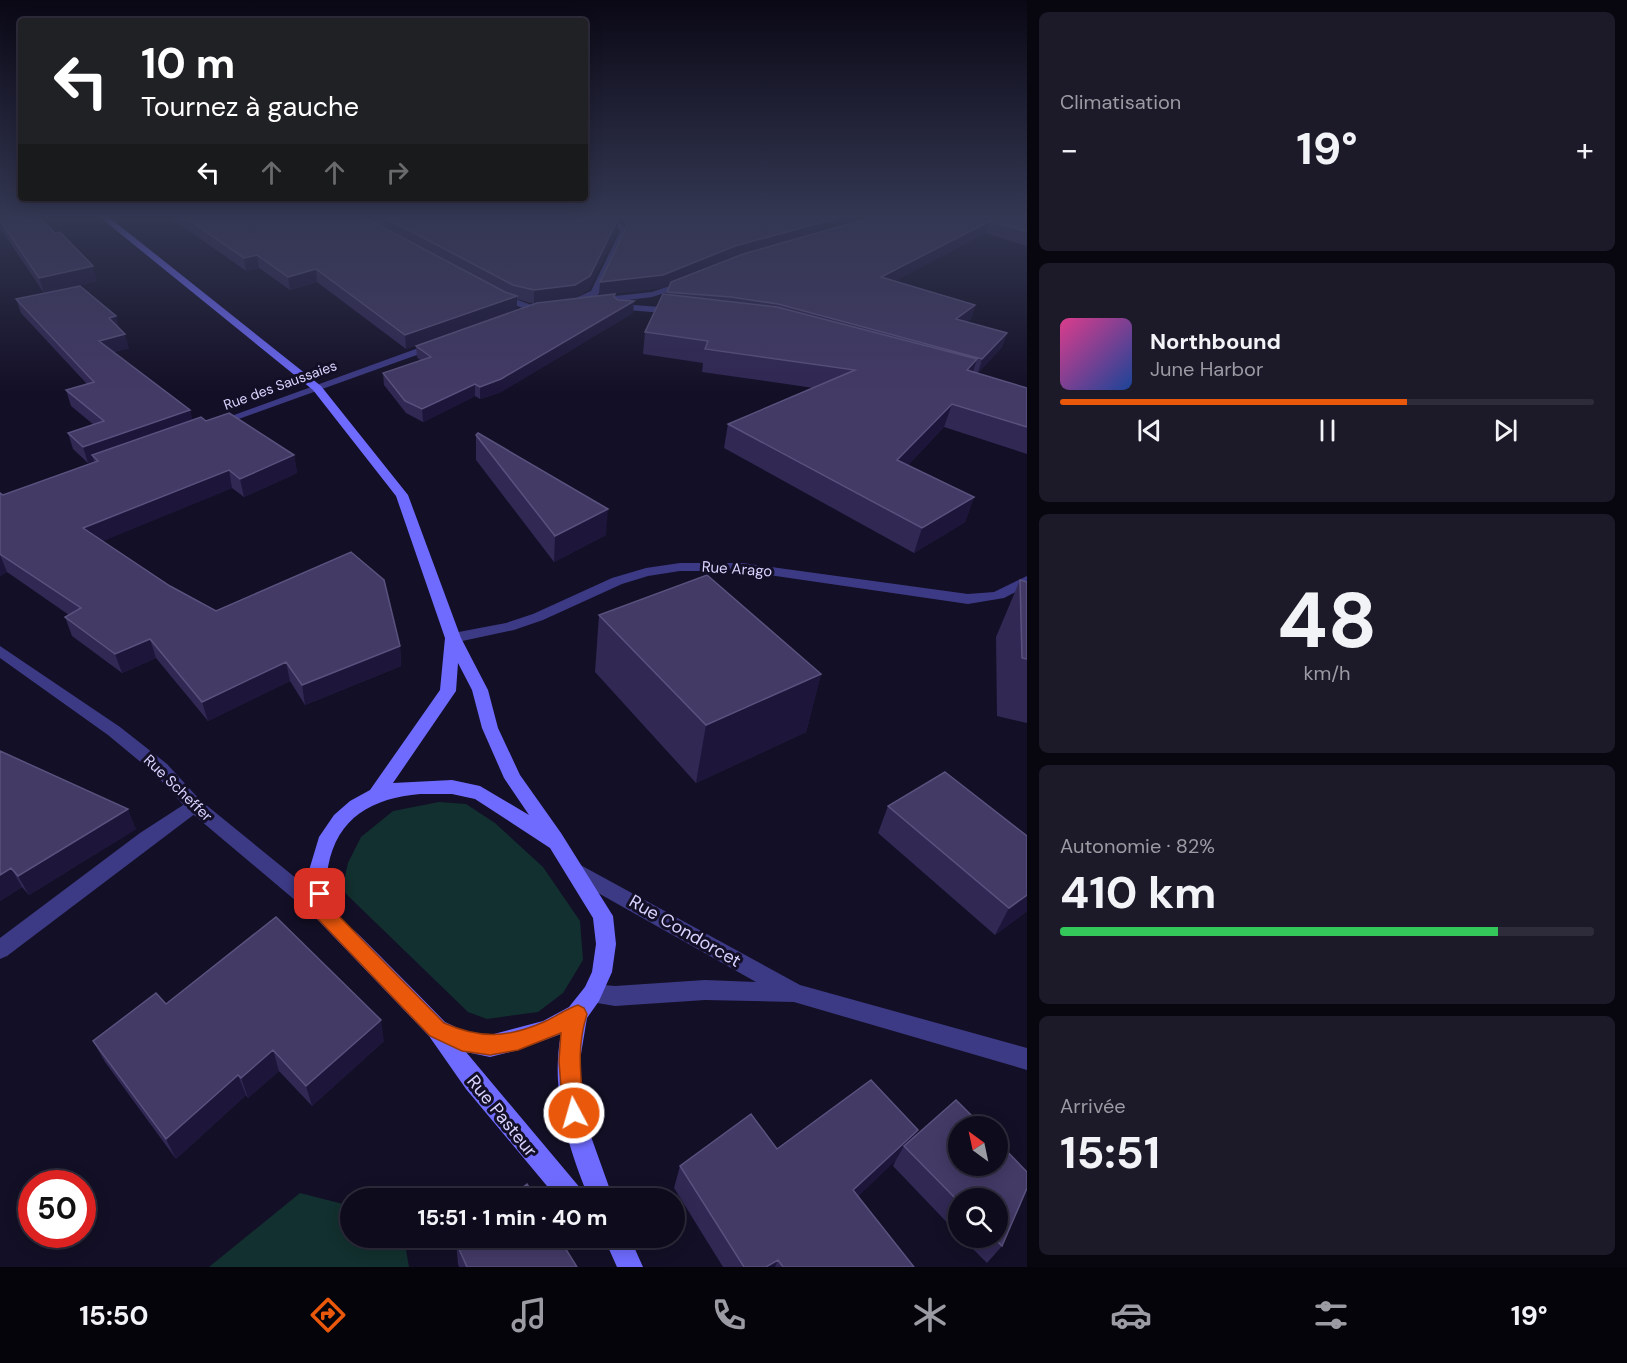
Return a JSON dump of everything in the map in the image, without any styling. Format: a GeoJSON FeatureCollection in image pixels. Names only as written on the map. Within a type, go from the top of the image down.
{"type":"FeatureCollection","features":[{"type":"Feature","properties":{"kind":"main road"},"geometry":{"type":"LineString","coordinates":[[173,273],[316,388],[402,495],[453,638],[480,690],[490,728],[513,778],[603,916],[606,944],[602,972],[592,994],[578,1014],[570,1035],[571,1095],[576,1130],[597,1188]]}},
{"type":"Feature","properties":{"kind":"main road"},"geometry":{"type":"LineString","coordinates":[[376,795],[448,691],[453,638]]}},
{"type":"Feature","properties":{"kind":"main road"},"geometry":{"type":"LineString","coordinates":[[557,843],[480,794],[452,787],[398,789],[376,795],[356,806],[340,820],[328,837],[317,877],[322,911],[437,1029],[462,1041],[490,1046],[518,1040],[549,1029],[578,1014]]}},
{"type":"Feature","properties":{"kind":"main road","name":"Rue Pasteur"},"geometry":{"type":"LineString","coordinates":[[437,1029],[474,1081],[564,1188]]}},
{"type":"Feature","properties":{"kind":"street"},"geometry":{"type":"LineString","coordinates":[[567,304],[595,293],[604,273]]}},
{"type":"Feature","properties":{"kind":"street"},"geometry":{"type":"LineString","coordinates":[[567,304],[636,298],[665,292],[692,281]]}},
{"type":"Feature","properties":{"kind":"street"},"geometry":{"type":"LineString","coordinates":[[488,291],[508,302],[539,309],[523,313]]}},
{"type":"Feature","properties":{"kind":"street"},"geometry":{"type":"LineString","coordinates":[[567,304],[684,312]]}},
{"type":"Feature","properties":{"kind":"street","name":"Rue des Saussaies"},"geometry":{"type":"LineString","coordinates":[[201,429],[444,342]]}},
{"type":"Feature","properties":{"kind":"street","name":"Rue Arago"},"geometry":{"type":"LineString","coordinates":[[453,638],[509,627],[538,617],[617,581],[646,572],[680,567],[742,567],[968,599],[992,599],[1027,580]]}},
{"type":"Feature","properties":{"kind":"street","name":"Rue Scheffer"},"geometry":{"type":"LineString","coordinates":[[0,651],[122,737],[161,769],[194,805],[322,911]]}},
{"type":"Feature","properties":{"kind":"street"},"geometry":{"type":"LineString","coordinates":[[0,950],[194,805]]}},
{"type":"Feature","properties":{"kind":"street","name":"Rue Condorcet"},"geometry":{"type":"LineString","coordinates":[[575,870],[795,993],[1027,1059]]}},
{"type":"Feature","properties":{"kind":"street","name":"Rue Condorcet"},"geometry":{"type":"LineString","coordinates":[[592,994],[615,996],[705,990],[795,993]]}},
{"type":"Feature","properties":{"kind":"green space"},"geometry":{"type":"Polygon","coordinates":[[[439,802],[466,804],[495,823],[543,867],[580,921],[583,960],[563,993],[538,1012],[487,1019],[468,1012],[342,890],[348,863],[361,837],[393,811],[439,802]]]}},
{"type":"Feature","properties":{"kind":"green space"},"geometry":{"type":"Polygon","coordinates":[[[300,1193],[340,1203],[340,1248],[406,1248],[409,1267],[209,1267],[300,1193]]]}},
{"type":"Feature","properties":{"kind":"building"},"geometry":{"type":"Polygon","coordinates":[[[36,273],[61,273],[39,278],[36,273]]]}},
{"type":"Feature","properties":{"kind":"building"},"geometry":{"type":"Polygon","coordinates":[[[283,273],[302,273],[288,277],[283,273]]]}},
{"type":"Feature","properties":{"kind":"building"},"geometry":{"type":"Polygon","coordinates":[[[322,273],[469,273],[517,296],[405,335],[322,273]]]}},
{"type":"Feature","properties":{"kind":"building"},"geometry":{"type":"Polygon","coordinates":[[[490,273],[591,273],[575,285],[534,290],[513,285],[490,273]]]}},
{"type":"Feature","properties":{"kind":"building"},"geometry":{"type":"Polygon","coordinates":[[[604,273],[668,273],[663,275],[600,282],[604,273]]]}},
{"type":"Feature","properties":{"kind":"building"},"geometry":{"type":"Polygon","coordinates":[[[694,273],[889,273],[881,277],[975,305],[956,319],[1007,333],[982,359],[778,304],[731,297],[667,292],[671,282],[694,273]]]}},
{"type":"Feature","properties":{"kind":"building"},"geometry":{"type":"Polygon","coordinates":[[[80,286],[116,316],[109,318],[125,334],[99,341],[190,410],[83,447],[68,433],[104,421],[66,390],[94,382],[16,299],[80,286]]]}},
{"type":"Feature","properties":{"kind":"building"},"geometry":{"type":"Polygon","coordinates":[[[615,294],[614,297],[618,300],[634,301],[501,379],[480,387],[475,384],[422,409],[405,401],[383,373],[431,357],[416,346],[537,303],[615,294]]]}},
{"type":"Feature","properties":{"kind":"building"},"geometry":{"type":"Polygon","coordinates":[[[663,294],[777,307],[977,359],[967,370],[1027,388],[1027,427],[952,404],[897,460],[974,497],[922,528],[728,424],[855,370],[705,349],[708,341],[645,332],[663,294]]]}},
{"type":"Feature","properties":{"kind":"building"},"geometry":{"type":"Polygon","coordinates":[[[229,413],[294,455],[240,479],[229,470],[83,528],[170,586],[216,611],[351,552],[384,580],[400,646],[302,685],[286,662],[202,702],[150,639],[115,654],[65,617],[81,608],[0,554],[0,493],[3,495],[98,461],[92,455],[201,417],[206,421],[229,413]]]}},
{"type":"Feature","properties":{"kind":"building"},"geometry":{"type":"Polygon","coordinates":[[[478,433],[608,509],[555,536],[476,435],[478,433]]]}},
{"type":"Feature","properties":{"kind":"building"},"geometry":{"type":"Polygon","coordinates":[[[707,575],[821,674],[706,725],[599,615],[707,575]]]}},
{"type":"Feature","properties":{"kind":"building"},"geometry":{"type":"Polygon","coordinates":[[[1020,580],[1027,582],[1027,659],[1022,658],[1020,580]]]}},
{"type":"Feature","properties":{"kind":"building"},"geometry":{"type":"Polygon","coordinates":[[[0,751],[128,809],[18,876],[11,868],[0,875],[0,751]]]}},
{"type":"Feature","properties":{"kind":"building"},"geometry":{"type":"Polygon","coordinates":[[[945,772],[1027,836],[1027,895],[1009,908],[888,806],[945,772]]]}},
{"type":"Feature","properties":{"kind":"building"},"geometry":{"type":"Polygon","coordinates":[[[276,917],[381,1020],[306,1086],[273,1050],[241,1078],[238,1075],[166,1139],[93,1041],[156,993],[166,1004],[276,917]]]}},
{"type":"Feature","properties":{"kind":"building"},"geometry":{"type":"Polygon","coordinates":[[[871,1080],[918,1130],[853,1190],[914,1267],[783,1267],[778,1260],[766,1267],[744,1267],[680,1166],[751,1114],[777,1149],[871,1080]]]}},
{"type":"Feature","properties":{"kind":"building"},"geometry":{"type":"Polygon","coordinates":[[[956,1100],[972,1116],[948,1116],[948,1176],[1008,1176],[1008,1152],[1027,1172],[1027,1188],[1008,1232],[1008,1188],[948,1188],[948,1191],[904,1146],[956,1100]]]}},
{"type":"Feature","properties":{"kind":"building"},"geometry":{"type":"Polygon","coordinates":[[[459,1248],[565,1248],[577,1267],[467,1267],[459,1248]]]}},
{"type":"Feature","properties":{"kind":"route"},"geometry":{"type":"LineString","coordinates":[[320,894],[322,911],[437,1029],[462,1041],[490,1046],[518,1040],[549,1029],[578,1014],[570,1035],[569,1061],[574,1113]]}}]}
